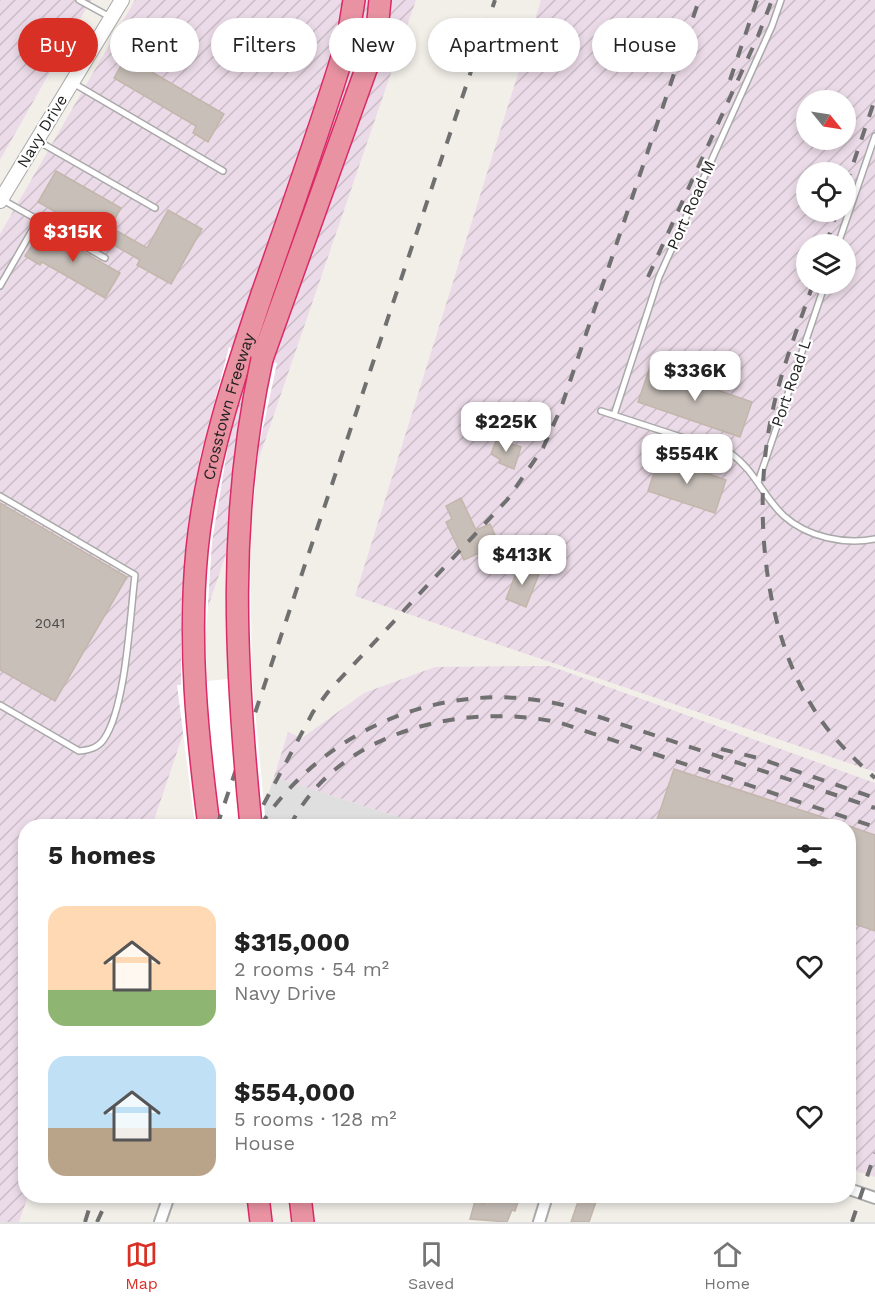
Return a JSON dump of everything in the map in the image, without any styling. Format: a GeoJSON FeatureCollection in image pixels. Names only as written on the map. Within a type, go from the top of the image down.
{"type":"FeatureCollection","features":[{"type":"Feature","properties":{"kind":"highway","name":"Crosstown Freeway"},"geometry":{"type":"LineString","coordinates":[[208,819],[195,714],[194,591],[209,469],[242,351],[336,78],[348,37],[354,0]]}},
{"type":"Feature","properties":{"kind":"highway","name":"Crosstown Freeway"},"geometry":{"type":"LineString","coordinates":[[250,819],[239,694],[236,562],[246,439],[262,359],[369,62],[377,30],[380,0]]}},
{"type":"Feature","properties":{"kind":"highway"},"geometry":{"type":"LineString","coordinates":[[259,1203],[261,1222]]}},
{"type":"Feature","properties":{"kind":"highway"},"geometry":{"type":"LineString","coordinates":[[301,1203],[303,1222]]}},
{"type":"Feature","properties":{"kind":"street","name":"Navy Drive"},"geometry":{"type":"LineString","coordinates":[[111,18],[122,0]]}},
{"type":"Feature","properties":{"kind":"street","name":"Navy Drive"},"geometry":{"type":"LineString","coordinates":[[1,200],[110,20]]}},
{"type":"Feature","properties":{"kind":"street"},"geometry":{"type":"LineString","coordinates":[[856,1191],[875,1198]]}},
{"type":"Feature","properties":{"kind":"street"},"geometry":{"type":"LineString","coordinates":[[160,1222],[167,1203]]}},
{"type":"Feature","properties":{"kind":"street"},"geometry":{"type":"LineString","coordinates":[[539,1222],[545,1203]]}},
{"type":"Feature","properties":{"kind":"lane"},"geometry":{"type":"LineString","coordinates":[[80,0],[111,18]]}},
{"type":"Feature","properties":{"kind":"lane","name":"Port Road M"},"geometry":{"type":"LineString","coordinates":[[614,415],[659,277],[772,26],[781,0]]}},
{"type":"Feature","properties":{"kind":"lane"},"geometry":{"type":"LineString","coordinates":[[72,82],[223,171]]}},
{"type":"Feature","properties":{"kind":"lane"},"geometry":{"type":"LineString","coordinates":[[841,234],[875,136]]}},
{"type":"Feature","properties":{"kind":"lane"},"geometry":{"type":"LineString","coordinates":[[36,141],[155,208]]}},
{"type":"Feature","properties":{"kind":"lane"},"geometry":{"type":"LineString","coordinates":[[1,200],[105,258]]}},
{"type":"Feature","properties":{"kind":"lane"},"geometry":{"type":"LineString","coordinates":[[0,286],[38,220]]}},
{"type":"Feature","properties":{"kind":"lane","name":"Port Road L"},"geometry":{"type":"LineString","coordinates":[[758,482],[822,294]]}},
{"type":"Feature","properties":{"kind":"lane"},"geometry":{"type":"LineString","coordinates":[[601,411],[730,453],[746,464],[784,516],[807,530],[835,541],[875,539]]}},
{"type":"Feature","properties":{"kind":"lane"},"geometry":{"type":"LineString","coordinates":[[0,496],[135,575],[121,694],[105,738],[99,746],[79,751],[0,705]]}},
{"type":"Feature","properties":{"kind":"shaded area"},"geometry":{"type":"Polygon","coordinates":[[[0,0],[91,0],[81,18],[18,18],[18,72],[50,72],[0,160],[0,0]]]}},
{"type":"Feature","properties":{"kind":"shaded area"},"geometry":{"type":"Polygon","coordinates":[[[135,0],[416,0],[410,18],[329,18],[329,72],[391,72],[184,677],[200,684],[154,819],[18,819],[18,1203],[26,1203],[19,1222],[0,1222],[0,234],[93,72],[98,72],[98,64],[110,43],[110,72],[199,72],[199,18],[125,18],[135,0]]]}},
{"type":"Feature","properties":{"kind":"shaded area"},"geometry":{"type":"Polygon","coordinates":[[[541,0],[875,0],[875,772],[355,596],[519,72],[580,72],[580,18],[535,18],[541,0]]]}},
{"type":"Feature","properties":{"kind":"shaded area"},"geometry":{"type":"Polygon","coordinates":[[[550,666],[875,783],[875,1177],[856,1171],[856,819],[405,819],[274,777],[288,732],[302,738],[364,693],[435,667],[550,666]]]}},
{"type":"Feature","properties":{"kind":"shaded area"},"geometry":{"type":"Polygon","coordinates":[[[274,777],[405,819],[260,819],[274,777]]]}},
{"type":"Feature","properties":{"kind":"pier"},"geometry":{"type":"Polygon","coordinates":[[[229,347],[251,355],[229,440],[212,542],[206,636],[207,681],[228,679],[226,554],[229,505],[242,411],[254,357],[277,363],[259,447],[250,540],[252,677],[265,819],[194,819],[177,685],[181,685],[181,608],[188,525],[200,457],[229,347]]]}},
{"type":"Feature","properties":{"kind":"building"},"geometry":{"type":"Polygon","coordinates":[[[117,72],[152,72],[224,114],[208,142],[193,133],[196,126],[114,78],[117,72]]]}},
{"type":"Feature","properties":{"kind":"building"},"geometry":{"type":"Polygon","coordinates":[[[56,171],[121,208],[110,227],[147,248],[168,210],[202,229],[171,284],[137,265],[140,260],[38,202],[56,171]]]}},
{"type":"Feature","properties":{"kind":"building"},"geometry":{"type":"Polygon","coordinates":[[[43,229],[120,273],[105,298],[42,262],[40,265],[25,256],[43,229]]]}},
{"type":"Feature","properties":{"kind":"building"},"geometry":{"type":"Polygon","coordinates":[[[650,367],[752,402],[740,437],[638,402],[650,367]]]}},
{"type":"Feature","properties":{"kind":"building"},"geometry":{"type":"Polygon","coordinates":[[[500,440],[521,447],[514,469],[499,463],[501,460],[491,454],[496,441],[500,440]]]}},
{"type":"Feature","properties":{"kind":"building"},"geometry":{"type":"Polygon","coordinates":[[[659,457],[726,480],[715,513],[648,491],[659,457]]]}},
{"type":"Feature","properties":{"kind":"building"},"geometry":{"type":"Polygon","coordinates":[[[461,498],[476,530],[490,524],[499,544],[464,560],[446,522],[452,519],[446,506],[461,498]]]}},
{"type":"Feature","properties":{"kind":"building"},"geometry":{"type":"Polygon","coordinates":[[[0,503],[127,577],[55,701],[0,670],[0,503]]]}},
{"type":"Feature","properties":{"kind":"building"},"geometry":{"type":"Polygon","coordinates":[[[519,566],[539,574],[526,607],[506,599],[519,566]]]}},
{"type":"Feature","properties":{"kind":"building"},"geometry":{"type":"Polygon","coordinates":[[[674,769],[829,819],[657,819],[674,769]]]}},
{"type":"Feature","properties":{"kind":"building"},"geometry":{"type":"Polygon","coordinates":[[[856,828],[875,835],[875,931],[856,924],[856,828]]]}},
{"type":"Feature","properties":{"kind":"building"},"geometry":{"type":"Polygon","coordinates":[[[474,1203],[518,1203],[507,1222],[470,1219],[474,1203]]]}},
{"type":"Feature","properties":{"kind":"building"},"geometry":{"type":"Polygon","coordinates":[[[578,1203],[596,1203],[589,1222],[571,1222],[578,1203]]]}},
{"type":"Feature","properties":{"kind":"railway"},"geometry":{"type":"LineString","coordinates":[[219,819],[495,0]]}},
{"type":"Feature","properties":{"kind":"railway"},"geometry":{"type":"LineString","coordinates":[[256,819],[313,712],[328,692],[507,500],[543,448],[561,408],[699,0]]}},
{"type":"Feature","properties":{"kind":"railway"},"geometry":{"type":"LineString","coordinates":[[730,80],[757,0]]}},
{"type":"Feature","properties":{"kind":"railway"},"geometry":{"type":"LineString","coordinates":[[648,277],[758,36],[772,0]]}},
{"type":"Feature","properties":{"kind":"railway"},"geometry":{"type":"LineString","coordinates":[[854,162],[875,99]]}},
{"type":"Feature","properties":{"kind":"railway"},"geometry":{"type":"LineString","coordinates":[[829,234],[834,222]]}},
{"type":"Feature","properties":{"kind":"railway"},"geometry":{"type":"LineString","coordinates":[[809,294],[781,378],[767,445],[763,483],[766,562],[772,601],[782,639],[795,674],[825,726],[875,778]]}},
{"type":"Feature","properties":{"kind":"railway"},"geometry":{"type":"LineString","coordinates":[[265,819],[287,791],[319,761],[354,737],[393,718],[434,705],[476,698],[520,698],[563,705],[875,808]]}},
{"type":"Feature","properties":{"kind":"railway"},"geometry":{"type":"LineString","coordinates":[[294,819],[311,793],[339,767],[371,746],[407,731],[445,721],[484,716],[523,717],[561,723],[851,819]]}},
{"type":"Feature","properties":{"kind":"railway"},"geometry":{"type":"LineString","coordinates":[[721,749],[758,758],[875,798]]}},
{"type":"Feature","properties":{"kind":"railway"},"geometry":{"type":"LineString","coordinates":[[856,821],[875,827]]}},
{"type":"Feature","properties":{"kind":"railway"},"geometry":{"type":"LineString","coordinates":[[852,1222],[875,1153]]}},
{"type":"Feature","properties":{"kind":"railway"},"geometry":{"type":"LineString","coordinates":[[85,1222],[91,1203]]}},
{"type":"Feature","properties":{"kind":"railway"},"geometry":{"type":"LineString","coordinates":[[97,1222],[106,1203]]}}]}
